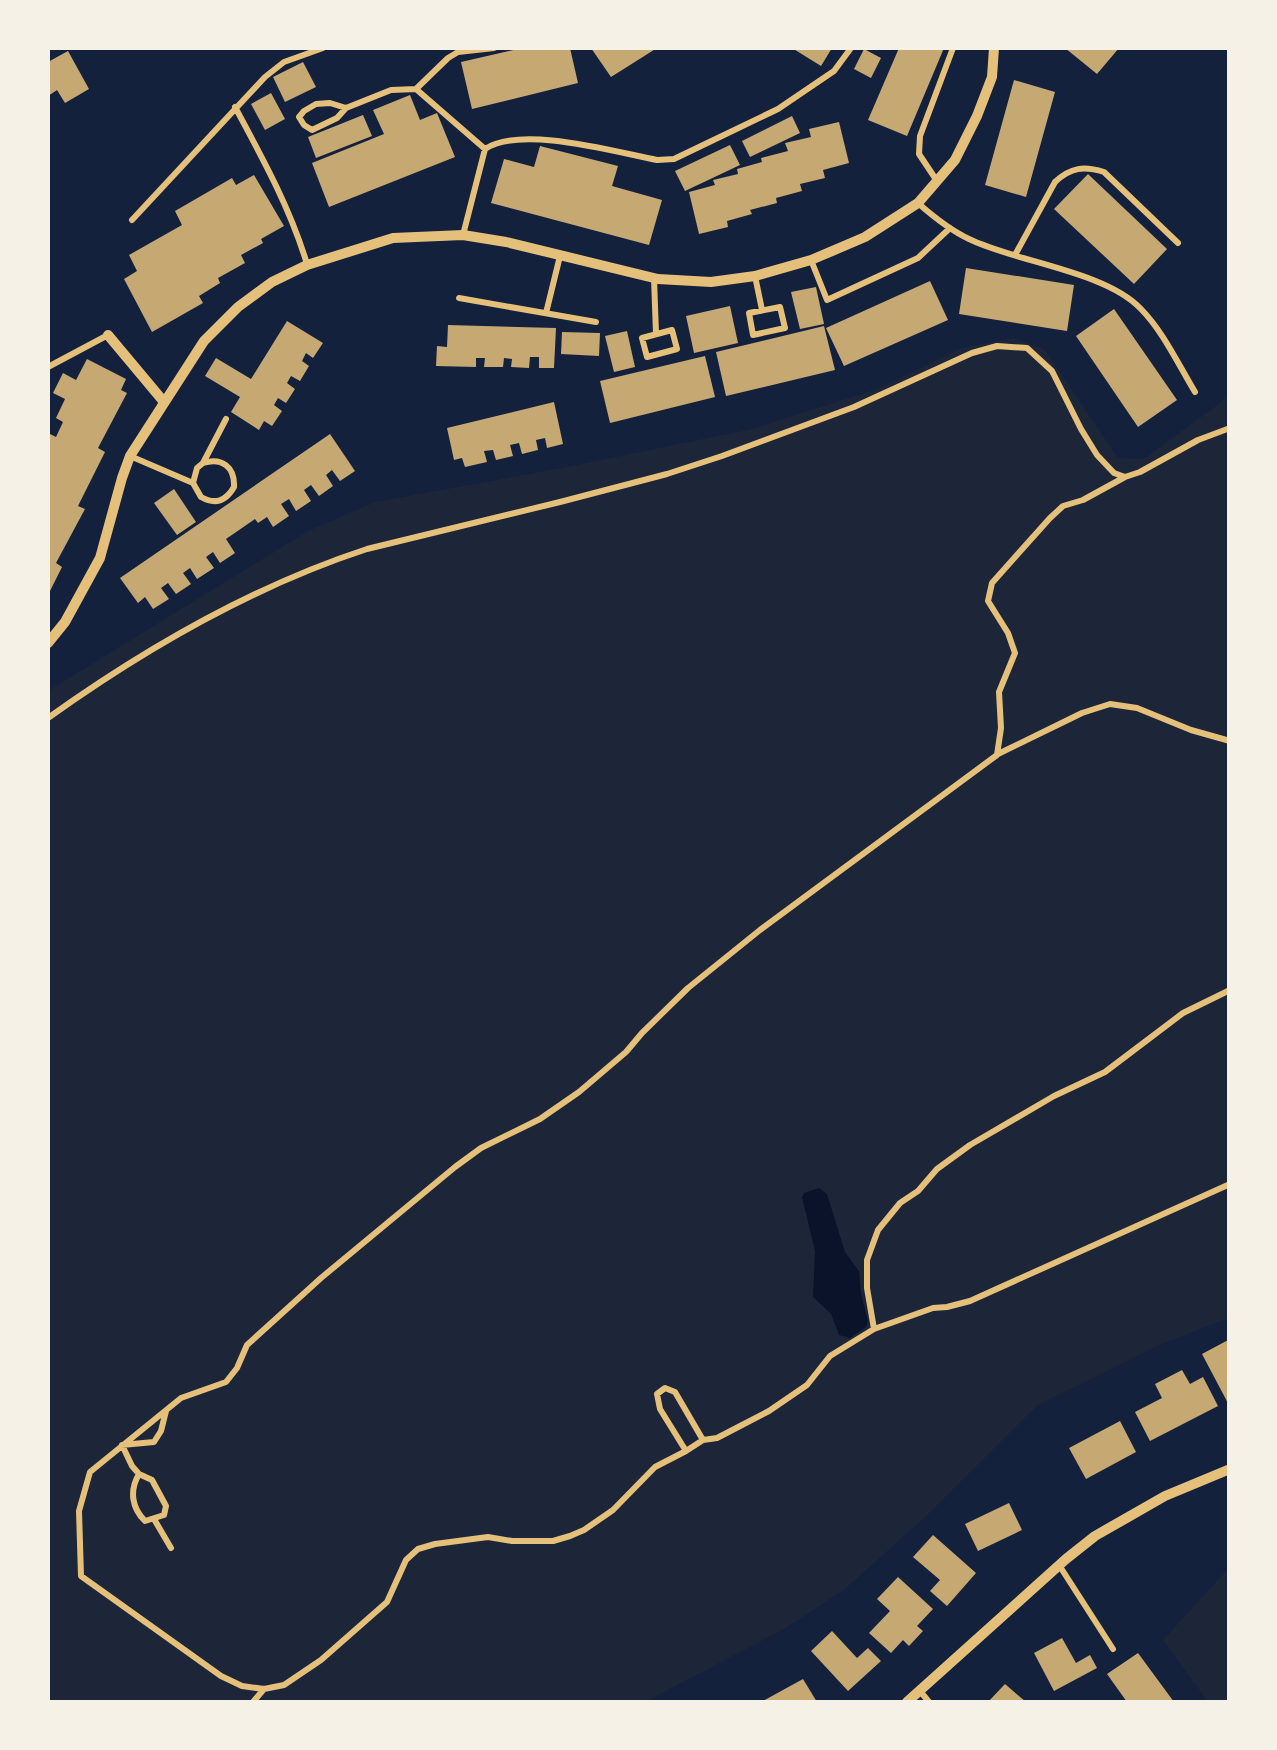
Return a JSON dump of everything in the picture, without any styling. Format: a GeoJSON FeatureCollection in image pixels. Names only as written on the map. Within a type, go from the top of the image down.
{"type":"FeatureCollection","features":[{"type":"Feature","properties":{"kind":"street"},"geometry":{"type":"LineString","coordinates":[[48,643],[100,558],[130,456],[204,341],[238,306],[272,282],[308,265],[393,238],[463,234],[654,278],[711,282],[755,276],[811,260],[866,237],[918,203],[956,160],[992,76],[994,48]]}},
{"type":"Feature","properties":{"kind":"street"},"geometry":{"type":"LineString","coordinates":[[108,335],[164,402]]}},
{"type":"Feature","properties":{"kind":"street"},"geometry":{"type":"LineString","coordinates":[[907,1702],[1095,1536],[1165,1496],[1230,1469]]}},
{"type":"Feature","properties":{"kind":"lane"},"geometry":{"type":"LineString","coordinates":[[132,220],[234,107],[284,62],[323,48]]}},
{"type":"Feature","properties":{"kind":"lane"},"geometry":{"type":"LineString","coordinates":[[416,90],[458,52],[494,48]]}},
{"type":"Feature","properties":{"kind":"lane"},"geometry":{"type":"LineString","coordinates":[[463,234],[486,149],[496,142],[538,138],[657,160],[674,159],[778,109],[834,70],[850,48]]}},
{"type":"Feature","properties":{"kind":"lane"},"geometry":{"type":"LineString","coordinates":[[937,181],[919,154],[920,136],[953,48]]}},
{"type":"Feature","properties":{"kind":"lane"},"geometry":{"type":"LineString","coordinates":[[346,108],[316,104],[300,117],[312,130],[338,118],[346,108],[392,90],[416,90],[486,149]]}},
{"type":"Feature","properties":{"kind":"lane"},"geometry":{"type":"LineString","coordinates":[[234,107],[275,180],[308,265]]}},
{"type":"Feature","properties":{"kind":"lane"},"geometry":{"type":"LineString","coordinates":[[1015,255],[1055,182],[1076,168],[1104,172],[1178,242]]}},
{"type":"Feature","properties":{"kind":"lane"},"geometry":{"type":"LineString","coordinates":[[918,203],[972,241],[1112,289],[1139,306],[1196,392]]}},
{"type":"Feature","properties":{"kind":"lane"},"geometry":{"type":"LineString","coordinates":[[811,260],[827,300],[918,258],[950,228]]}},
{"type":"Feature","properties":{"kind":"lane"},"geometry":{"type":"LineString","coordinates":[[546,313],[560,255]]}},
{"type":"Feature","properties":{"kind":"lane"},"geometry":{"type":"LineString","coordinates":[[755,276],[762,310]]}},
{"type":"Feature","properties":{"kind":"lane"},"geometry":{"type":"LineString","coordinates":[[654,278],[656,334]]}},
{"type":"Feature","properties":{"kind":"lane"},"geometry":{"type":"LineString","coordinates":[[459,298],[596,322]]}},
{"type":"Feature","properties":{"kind":"lane"},"geometry":{"type":"LineString","coordinates":[[780,307],[785,328],[753,335],[749,313],[762,310],[780,307]]}},
{"type":"Feature","properties":{"kind":"lane"},"geometry":{"type":"LineString","coordinates":[[672,330],[677,349],[646,357],[642,338],[656,334],[672,330]]}},
{"type":"Feature","properties":{"kind":"lane"},"geometry":{"type":"LineString","coordinates":[[48,367],[108,335]]}},
{"type":"Feature","properties":{"kind":"lane"},"geometry":{"type":"LineString","coordinates":[[48,718],[201,620],[330,561],[667,474],[854,407],[972,353],[997,346],[1028,348],[1052,371],[1097,455],[1114,473],[1124,477]]}},
{"type":"Feature","properties":{"kind":"lane"},"geometry":{"type":"LineString","coordinates":[[193,483],[197,468],[226,419]]}},
{"type":"Feature","properties":{"kind":"lane"},"geometry":{"type":"LineString","coordinates":[[997,755],[1001,728],[999,692],[1015,653],[1008,633],[988,601],[992,583],[1063,506],[1083,500],[1198,440],[1230,428]]}},
{"type":"Feature","properties":{"kind":"lane"},"geometry":{"type":"LineString","coordinates":[[130,456],[193,483],[200,497],[216,502],[230,494],[234,478],[227,464],[204,462]]}},
{"type":"Feature","properties":{"kind":"lane"},"geometry":{"type":"LineString","coordinates":[[1230,740],[1191,730],[1137,708],[1110,704],[1082,713],[997,755],[852,860],[702,976],[626,1052],[578,1092],[540,1119],[481,1148],[417,1197],[246,1345],[238,1368],[226,1382],[181,1398],[90,1472],[79,1511],[81,1576],[221,1676],[242,1686],[264,1689],[284,1685],[321,1660],[387,1602],[406,1560],[418,1549],[488,1537],[553,1541],[584,1530],[613,1510],[656,1467],[703,1440],[717,1438],[769,1411],[806,1385],[830,1356],[874,1329],[933,1308],[970,1301],[1230,1184]]}},
{"type":"Feature","properties":{"kind":"lane"},"geometry":{"type":"LineString","coordinates":[[874,1329],[866,1288],[867,1260],[878,1230],[900,1203],[970,1145],[1054,1096],[1105,1072],[1183,1013],[1230,990]]}},
{"type":"Feature","properties":{"kind":"lane"},"geometry":{"type":"LineString","coordinates":[[686,1451],[660,1409],[657,1394],[665,1388],[675,1392],[703,1440]]}},
{"type":"Feature","properties":{"kind":"lane"},"geometry":{"type":"LineString","coordinates":[[122,1445],[154,1442],[162,1431],[166,1410]]}},
{"type":"Feature","properties":{"kind":"lane"},"geometry":{"type":"LineString","coordinates":[[122,1445],[132,1466],[152,1480],[166,1506],[164,1515],[146,1522],[133,1505],[134,1484],[139,1474]]}},
{"type":"Feature","properties":{"kind":"lane"},"geometry":{"type":"LineString","coordinates":[[154,1519],[171,1548]]}},
{"type":"Feature","properties":{"kind":"lane"},"geometry":{"type":"LineString","coordinates":[[1060,1565],[1113,1649]]}},
{"type":"Feature","properties":{"kind":"lane"},"geometry":{"type":"LineString","coordinates":[[254,1702],[264,1689]]}},
{"type":"Feature","properties":{"kind":"lane"},"geometry":{"type":"LineString","coordinates":[[920,1691],[929,1702]]}},
{"type":"Feature","properties":{"kind":"shaded area"},"geometry":{"type":"Polygon","coordinates":[[[1014,338],[1045,350],[1118,458],[1144,459],[1229,393],[1229,1318],[1159,1345],[1038,1405],[924,1518],[844,1590],[784,1629],[645,1702],[48,1702],[48,691],[308,531],[375,502],[752,429],[877,389],[962,348],[1014,338]]]}},
{"type":"Feature","properties":{"kind":"shaded area"},"geometry":{"type":"Polygon","coordinates":[[[819,1188],[827,1194],[845,1252],[859,1271],[868,1321],[850,1338],[839,1335],[831,1314],[813,1297],[815,1251],[802,1197],[819,1188]]]}},
{"type":"Feature","properties":{"kind":"shaded area"},"geometry":{"type":"Polygon","coordinates":[[[1229,1568],[1229,1702],[1208,1702],[1163,1640],[1229,1568]]]}},
{"type":"Feature","properties":{"kind":"building"},"geometry":{"type":"Polygon","coordinates":[[[522,48],[570,48],[578,83],[472,109],[461,62],[522,48]]]}},
{"type":"Feature","properties":{"kind":"building"},"geometry":{"type":"Polygon","coordinates":[[[591,48],[657,48],[611,77],[591,48]]]}},
{"type":"Feature","properties":{"kind":"building"},"geometry":{"type":"Polygon","coordinates":[[[792,48],[832,48],[821,66],[792,48]]]}},
{"type":"Feature","properties":{"kind":"building"},"geometry":{"type":"Polygon","coordinates":[[[899,48],[944,48],[907,136],[868,120],[899,48]]]}},
{"type":"Feature","properties":{"kind":"building"},"geometry":{"type":"Polygon","coordinates":[[[1065,48],[1119,48],[1097,74],[1065,48]]]}},
{"type":"Feature","properties":{"kind":"building"},"geometry":{"type":"Polygon","coordinates":[[[864,49],[881,58],[871,78],[854,69],[864,49]]]}},
{"type":"Feature","properties":{"kind":"building"},"geometry":{"type":"Polygon","coordinates":[[[68,51],[89,89],[65,103],[57,90],[48,96],[48,62],[68,51]]]}},
{"type":"Feature","properties":{"kind":"building"},"geometry":{"type":"Polygon","coordinates":[[[303,62],[316,87],[285,102],[273,77],[303,62]]]}},
{"type":"Feature","properties":{"kind":"building"},"geometry":{"type":"Polygon","coordinates":[[[1014,80],[1055,92],[1026,197],[985,185],[1014,80]]]}},
{"type":"Feature","properties":{"kind":"building"},"geometry":{"type":"Polygon","coordinates":[[[271,93],[285,119],[265,130],[251,104],[271,93]]]}},
{"type":"Feature","properties":{"kind":"building"},"geometry":{"type":"Polygon","coordinates":[[[410,95],[420,120],[437,113],[455,157],[329,207],[312,163],[384,134],[373,110],[410,95]]]}},
{"type":"Feature","properties":{"kind":"building"},"geometry":{"type":"Polygon","coordinates":[[[363,115],[372,136],[316,158],[308,137],[363,115]]]}},
{"type":"Feature","properties":{"kind":"building"},"geometry":{"type":"Polygon","coordinates":[[[792,116],[800,133],[750,157],[742,141],[792,116]]]}},
{"type":"Feature","properties":{"kind":"building"},"geometry":{"type":"Polygon","coordinates":[[[839,122],[849,163],[823,170],[825,178],[800,184],[802,191],[776,198],[777,203],[727,221],[728,227],[699,234],[689,192],[715,185],[713,180],[738,174],[737,169],[762,162],[761,158],[788,151],[785,143],[811,137],[809,129],[839,122]]]}},
{"type":"Feature","properties":{"kind":"building"},"geometry":{"type":"Polygon","coordinates":[[[730,145],[740,165],[685,191],[675,171],[730,145]]]}},
{"type":"Feature","properties":{"kind":"building"},"geometry":{"type":"Polygon","coordinates":[[[540,146],[618,166],[612,186],[662,200],[649,245],[491,203],[504,159],[534,167],[540,146]]]}},
{"type":"Feature","properties":{"kind":"building"},"geometry":{"type":"Polygon","coordinates":[[[1088,174],[1167,249],[1134,284],[1054,209],[1088,174]]]}},
{"type":"Feature","properties":{"kind":"building"},"geometry":{"type":"Polygon","coordinates":[[[254,175],[284,226],[241,255],[245,263],[218,278],[220,283],[199,296],[203,303],[152,332],[124,279],[137,271],[129,255],[182,225],[175,211],[232,178],[236,185],[254,175]]]}},
{"type":"Feature","properties":{"kind":"building"},"geometry":{"type":"Polygon","coordinates":[[[966,268],[1074,285],[1067,331],[959,314],[966,268]]]}},
{"type":"Feature","properties":{"kind":"building"},"geometry":{"type":"Polygon","coordinates":[[[930,281],[948,320],[844,366],[826,328],[930,281]]]}},
{"type":"Feature","properties":{"kind":"building"},"geometry":{"type":"Polygon","coordinates":[[[816,287],[824,324],[800,329],[791,292],[816,287]]]}},
{"type":"Feature","properties":{"kind":"building"},"geometry":{"type":"Polygon","coordinates":[[[730,306],[738,343],[694,353],[686,316],[730,306]]]}},
{"type":"Feature","properties":{"kind":"building"},"geometry":{"type":"Polygon","coordinates":[[[1114,309],[1177,400],[1138,427],[1076,336],[1114,309]]]}},
{"type":"Feature","properties":{"kind":"building"},"geometry":{"type":"Polygon","coordinates":[[[287,321],[323,343],[313,358],[306,353],[302,361],[309,366],[300,381],[291,376],[287,383],[295,389],[286,403],[278,398],[274,405],[282,411],[272,426],[264,421],[259,430],[231,412],[240,397],[205,376],[216,358],[251,379],[287,321]]]}},
{"type":"Feature","properties":{"kind":"building"},"geometry":{"type":"Polygon","coordinates":[[[448,325],[556,328],[554,368],[539,368],[539,357],[530,357],[529,368],[511,367],[512,359],[504,358],[503,367],[484,367],[485,358],[476,358],[476,367],[436,366],[437,346],[447,347],[448,325]]]}},
{"type":"Feature","properties":{"kind":"building"},"geometry":{"type":"Polygon","coordinates":[[[824,326],[835,370],[726,396],[716,352],[824,326]]]}},
{"type":"Feature","properties":{"kind":"building"},"geometry":{"type":"Polygon","coordinates":[[[627,331],[635,367],[614,372],[605,336],[627,331]]]}},
{"type":"Feature","properties":{"kind":"building"},"geometry":{"type":"Polygon","coordinates":[[[562,332],[600,333],[599,356],[561,354],[562,332]]]}},
{"type":"Feature","properties":{"kind":"building"},"geometry":{"type":"Polygon","coordinates":[[[705,356],[715,397],[610,423],[600,381],[705,356]]]}},
{"type":"Feature","properties":{"kind":"building"},"geometry":{"type":"Polygon","coordinates":[[[87,359],[126,379],[121,390],[127,393],[98,448],[105,452],[78,506],[85,509],[56,563],[62,567],[48,595],[48,433],[56,437],[63,422],[56,418],[65,399],[53,393],[63,373],[76,380],[87,359]]]}},
{"type":"Feature","properties":{"kind":"building"},"geometry":{"type":"Polygon","coordinates":[[[554,402],[563,444],[547,448],[545,438],[536,440],[538,450],[522,454],[519,443],[510,445],[513,456],[496,460],[493,450],[484,451],[487,462],[465,467],[462,458],[454,460],[447,428],[554,402]]]}},
{"type":"Feature","properties":{"kind":"building"},"geometry":{"type":"Polygon","coordinates":[[[330,434],[355,471],[340,481],[332,470],[326,475],[333,486],[319,496],[311,485],[304,490],[311,501],[296,511],[289,499],[281,504],[289,516],[273,527],[267,517],[258,523],[255,519],[226,539],[235,553],[220,563],[213,552],[206,557],[214,568],[197,579],[190,568],[183,573],[191,584],[176,594],[168,583],[161,588],[169,599],[153,609],[145,597],[138,603],[120,578],[330,434]]]}},
{"type":"Feature","properties":{"kind":"building"},"geometry":{"type":"Polygon","coordinates":[[[174,489],[196,522],[177,535],[154,503],[174,489]]]}},
{"type":"Feature","properties":{"kind":"building"},"geometry":{"type":"Polygon","coordinates":[[[1230,1339],[1230,1407],[1202,1354],[1230,1339]]]}},
{"type":"Feature","properties":{"kind":"building"},"geometry":{"type":"Polygon","coordinates":[[[1182,1370],[1190,1384],[1203,1377],[1218,1406],[1150,1441],[1135,1412],[1162,1398],[1155,1384],[1182,1370]]]}},
{"type":"Feature","properties":{"kind":"building"},"geometry":{"type":"Polygon","coordinates":[[[1120,1421],[1136,1452],[1086,1479],[1069,1448],[1120,1421]]]}},
{"type":"Feature","properties":{"kind":"building"},"geometry":{"type":"Polygon","coordinates":[[[1009,1503],[1022,1530],[978,1551],[965,1524],[1009,1503]]]}},
{"type":"Feature","properties":{"kind":"building"},"geometry":{"type":"Polygon","coordinates":[[[933,1535],[976,1573],[947,1606],[930,1591],[940,1580],[913,1557],[933,1535]]]}},
{"type":"Feature","properties":{"kind":"building"},"geometry":{"type":"Polygon","coordinates":[[[898,1577],[933,1609],[917,1626],[923,1631],[909,1646],[903,1640],[891,1653],[869,1633],[890,1611],[877,1599],[898,1577]]]}},
{"type":"Feature","properties":{"kind":"building"},"geometry":{"type":"Polygon","coordinates":[[[832,1631],[857,1658],[868,1648],[881,1661],[848,1691],[811,1651],[832,1631]]]}},
{"type":"Feature","properties":{"kind":"building"},"geometry":{"type":"Polygon","coordinates":[[[1062,1638],[1076,1663],[1090,1655],[1097,1668],[1054,1691],[1034,1653],[1062,1638]]]}},
{"type":"Feature","properties":{"kind":"building"},"geometry":{"type":"Polygon","coordinates":[[[1138,1653],[1174,1702],[1127,1702],[1107,1674],[1138,1653]]]}},
{"type":"Feature","properties":{"kind":"building"},"geometry":{"type":"Polygon","coordinates":[[[803,1679],[817,1702],[761,1702],[803,1679]]]}},
{"type":"Feature","properties":{"kind":"building"},"geometry":{"type":"Polygon","coordinates":[[[1005,1684],[1026,1702],[988,1702],[1005,1684]]]}}]}
